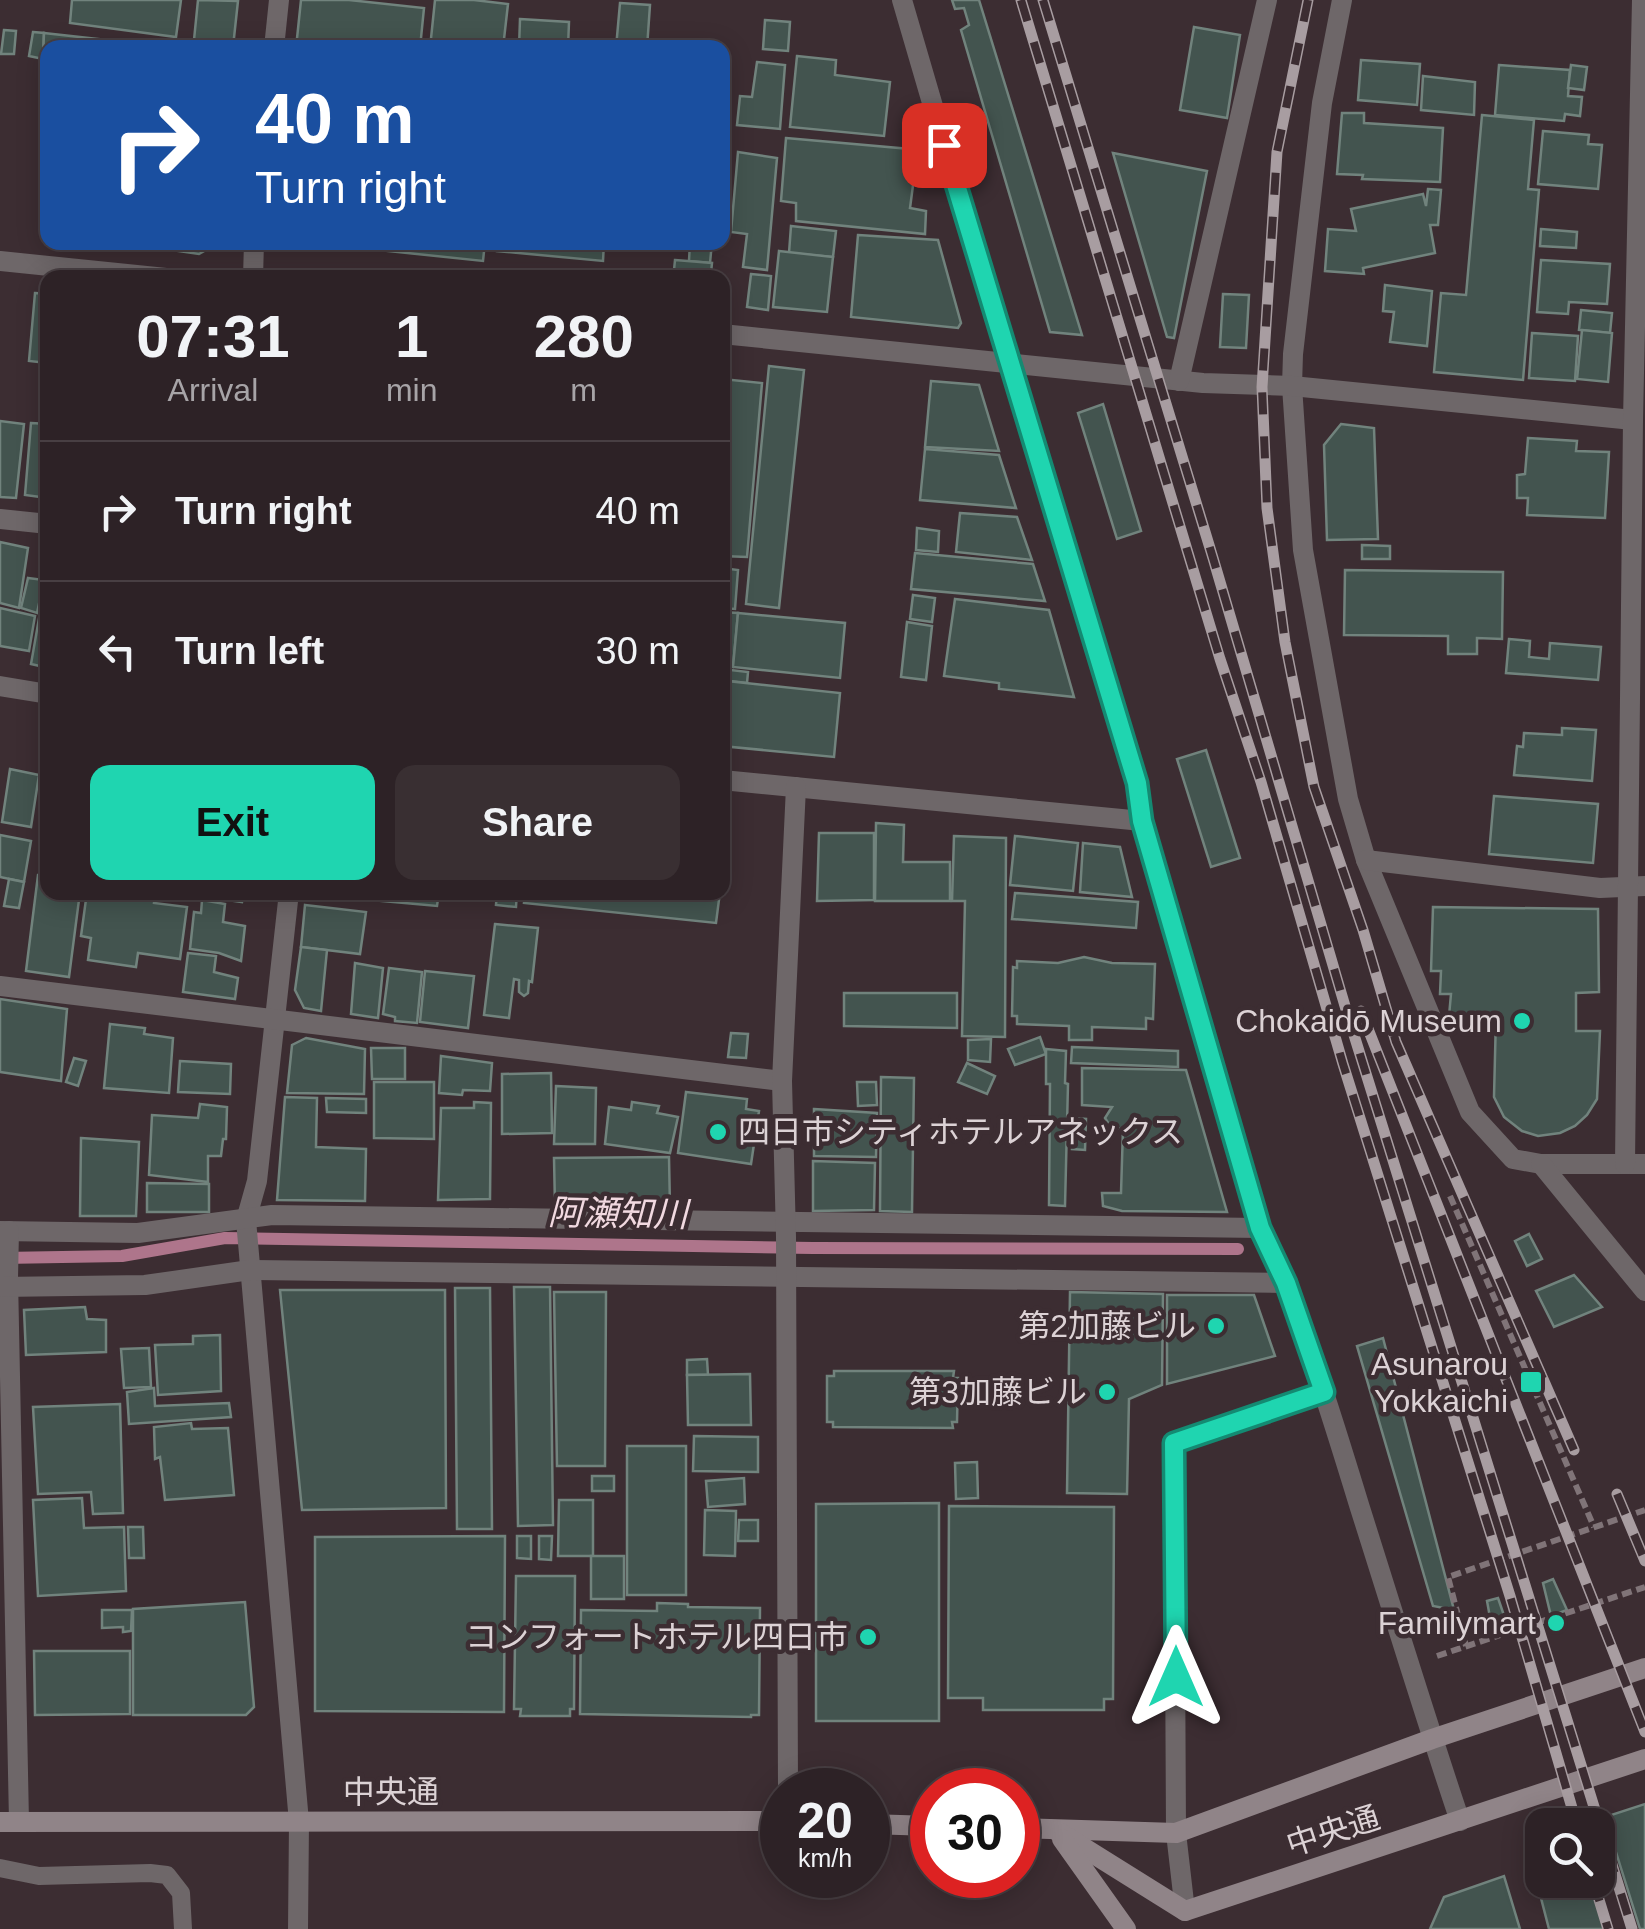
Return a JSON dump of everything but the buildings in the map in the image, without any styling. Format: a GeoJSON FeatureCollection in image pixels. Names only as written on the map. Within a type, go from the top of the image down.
{"type":"FeatureCollection","features":[{"type":"Feature","properties":{"kind":"street"},"geometry":{"type":"LineString","coordinates":[[275,40],[279,0]]}},
{"type":"Feature","properties":{"kind":"street"},"geometry":{"type":"LineString","coordinates":[[902,0],[1137,783],[1142,821],[1260,1228],[1286,1283],[1324,1392],[1460,1820]]}},
{"type":"Feature","properties":{"kind":"street"},"geometry":{"type":"LineString","coordinates":[[1180,380],[1266,0]]}},
{"type":"Feature","properties":{"kind":"street"},"geometry":{"type":"LineString","coordinates":[[1342,0],[1322,103],[1292,386],[1303,550],[1348,799],[1366,860],[1470,1112],[1513,1159],[1541,1164],[1635,1164],[1633,420],[1642,0]]}},
{"type":"Feature","properties":{"kind":"street"},"geometry":{"type":"LineString","coordinates":[[0,262],[83,270]]}},
{"type":"Feature","properties":{"kind":"street"},"geometry":{"type":"LineString","coordinates":[[730,335],[1633,420]]}},
{"type":"Feature","properties":{"kind":"street"},"geometry":{"type":"LineString","coordinates":[[0,520],[40,523]]}},
{"type":"Feature","properties":{"kind":"street"},"geometry":{"type":"LineString","coordinates":[[0,686],[40,693]]}},
{"type":"Feature","properties":{"kind":"street"},"geometry":{"type":"LineString","coordinates":[[730,781],[1142,821]]}},
{"type":"Feature","properties":{"kind":"street"},"geometry":{"type":"LineString","coordinates":[[788,1768],[782,1081],[796,787]]}},
{"type":"Feature","properties":{"kind":"street"},"geometry":{"type":"LineString","coordinates":[[1366,860],[1600,888],[1636,886]]}},
{"type":"Feature","properties":{"kind":"street"},"geometry":{"type":"LineString","coordinates":[[288,900],[257,1181],[246,1224],[299,1822],[298,1929]]}},
{"type":"Feature","properties":{"kind":"street"},"geometry":{"type":"LineString","coordinates":[[0,986],[782,1081]]}},
{"type":"Feature","properties":{"kind":"street"},"geometry":{"type":"LineString","coordinates":[[1541,1164],[1645,1290]]}},
{"type":"Feature","properties":{"kind":"street"},"geometry":{"type":"LineString","coordinates":[[10,1822],[6,1235],[138,1233],[246,1224],[272,1215],[786,1230],[1260,1228]]}},
{"type":"Feature","properties":{"kind":"street"},"geometry":{"type":"LineString","coordinates":[[5,1284],[145,1285],[249,1263],[786,1269],[1286,1283]]}},
{"type":"Feature","properties":{"kind":"street"},"geometry":{"type":"LineString","coordinates":[[1185,1911],[1176,1833],[1174,1443],[1324,1392]]}},
{"type":"Feature","properties":{"kind":"street","name":"中央通"},"geometry":{"type":"LineString","coordinates":[[1040,1829],[1176,1833],[1645,1668]]}},
{"type":"Feature","properties":{"kind":"street","name":"中央通"},"geometry":{"type":"LineString","coordinates":[[1055,1830],[1185,1911],[1645,1759]]}},
{"type":"Feature","properties":{"kind":"street","name":"中央通"},"geometry":{"type":"LineString","coordinates":[[10,1822],[760,1821]]}},
{"type":"Feature","properties":{"kind":"street"},"geometry":{"type":"LineString","coordinates":[[1055,1830],[1126,1929]]}},
{"type":"Feature","properties":{"kind":"lane"},"geometry":{"type":"LineString","coordinates":[[0,1868],[39,1876],[167,1875],[182,1893],[183,1929]]}},
{"type":"Feature","properties":{"kind":"path"},"geometry":{"type":"LineString","coordinates":[[1450,1196],[1594,1528]]}},
{"type":"Feature","properties":{"kind":"path"},"geometry":{"type":"LineString","coordinates":[[1466,1646],[1448,1577],[1645,1510]]}},
{"type":"Feature","properties":{"kind":"path"},"geometry":{"type":"LineString","coordinates":[[1409,1665],[1645,1587]]}},
{"type":"Feature","properties":{"kind":"waterway","name":"阿瀬知川"},"geometry":{"type":"LineString","coordinates":[[2,1258],[122,1256],[225,1238],[813,1248],[1238,1249]]}},
{"type":"Feature","properties":{"kind":"railway"},"geometry":{"type":"LineString","coordinates":[[1021,0],[1572,1808]]}},
{"type":"Feature","properties":{"kind":"railway"},"geometry":{"type":"LineString","coordinates":[[1043,0],[1345,1006],[1632,1929]]}},
{"type":"Feature","properties":{"kind":"railway"},"geometry":{"type":"LineString","coordinates":[[1308,0],[1277,152],[1262,387],[1267,508],[1285,642],[1314,787],[1396,1042],[1574,1450]]}},
{"type":"Feature","properties":{"kind":"railway"},"geometry":{"type":"LineString","coordinates":[[1361,1011],[1645,1732]]}},
{"type":"Feature","properties":{"kind":"railway"},"geometry":{"type":"LineString","coordinates":[[1617,1494],[1645,1561]]}},
{"type":"Feature","properties":{"kind":"railway"},"geometry":{"type":"LineString","coordinates":[[1599,1898],[1608,1929]]}},
{"type":"Feature","properties":{"kind":"place","name":"Chokaidō Museum"},"geometry":{"type":"Point","coordinates":[1522,1021]}},
{"type":"Feature","properties":{"kind":"place","name":"四日市シティホテルアネックス"},"geometry":{"type":"Point","coordinates":[718,1132]}},
{"type":"Feature","properties":{"kind":"place","name":"第2加藤ビル"},"geometry":{"type":"Point","coordinates":[1216,1326]}},
{"type":"Feature","properties":{"kind":"place","name":"Asunarou Yokkaichi"},"geometry":{"type":"Point","coordinates":[1531,1382]}},
{"type":"Feature","properties":{"kind":"place","name":"第3加藤ビル"},"geometry":{"type":"Point","coordinates":[1107,1392]}},
{"type":"Feature","properties":{"kind":"place","name":"Familymart"},"geometry":{"type":"Point","coordinates":[1556,1623]}},
{"type":"Feature","properties":{"kind":"place","name":"コンフォートホテル四日市"},"geometry":{"type":"Point","coordinates":[868,1637]}},
{"type":"Feature","properties":{"kind":"route"},"geometry":{"type":"LineString","coordinates":[[944,145],[1137,783],[1142,821],[1260,1228],[1286,1283],[1324,1392],[1174,1443],[1176,1677]]}}]}
